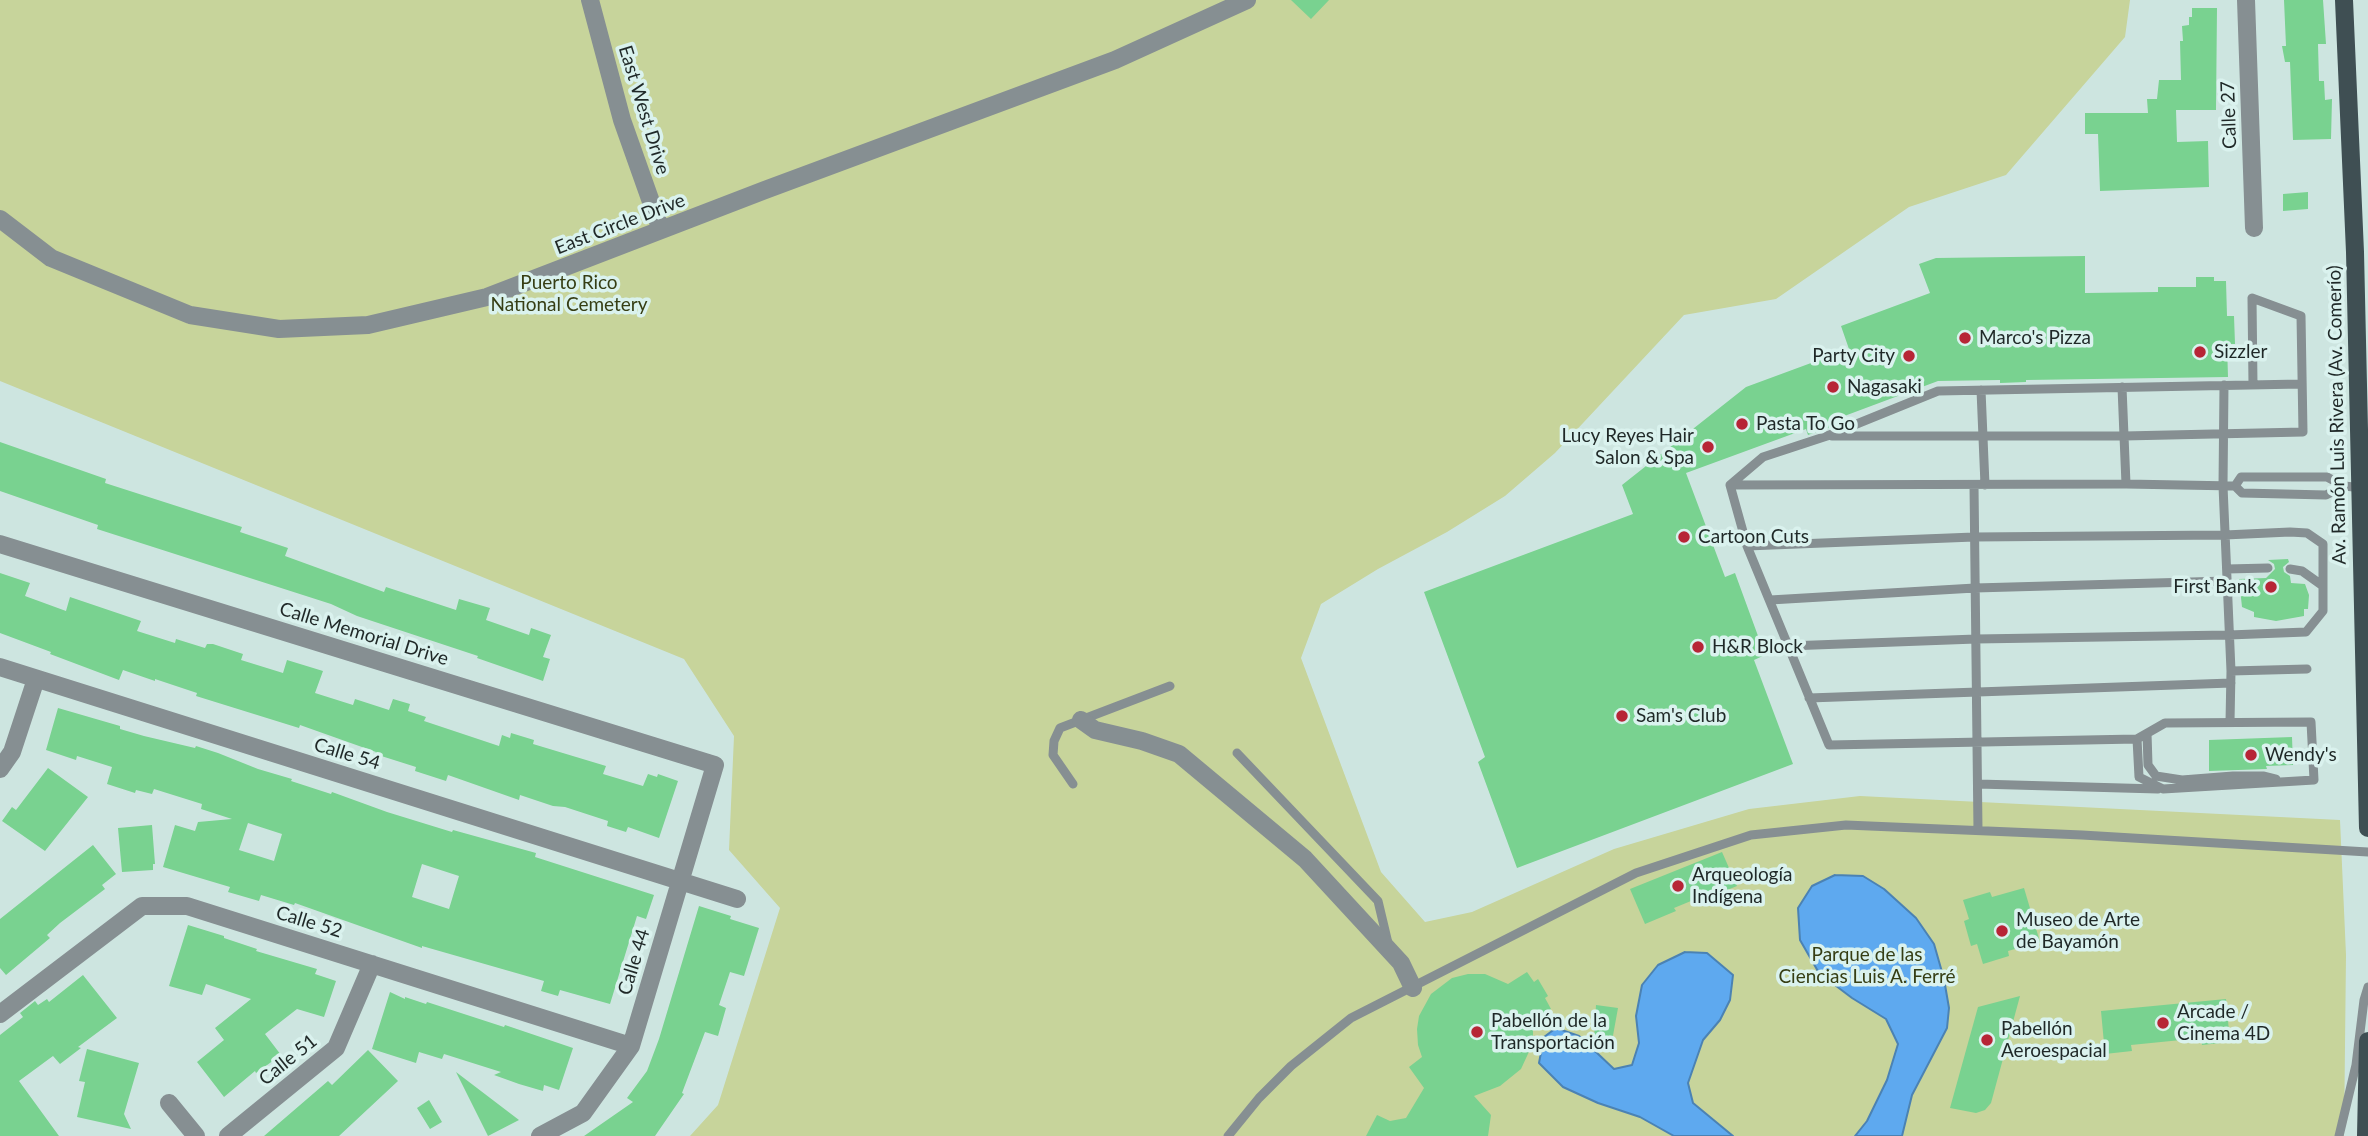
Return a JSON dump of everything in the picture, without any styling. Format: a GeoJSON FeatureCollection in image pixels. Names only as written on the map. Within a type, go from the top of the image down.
{"type":"FeatureCollection","features":[{"type":"Feature","properties":{"kind":"main road","name":"Av. Ramón Luis Rivera (Av. Comerío)"},"geometry":{"type":"LineString","coordinates":[[2344,0],[2355,252],[2357,487],[2368,828]]}},
{"type":"Feature","properties":{"kind":"main road"},"geometry":{"type":"LineString","coordinates":[[2366,1136],[2368,1041]]}},
{"type":"Feature","properties":{"kind":"street","name":"East West Drive"},"geometry":{"type":"LineString","coordinates":[[590,0],[621,120],[661,230]]}},
{"type":"Feature","properties":{"kind":"street","name":"East Circle Drive"},"geometry":{"type":"LineString","coordinates":[[0,219],[51,258],[191,315],[279,329],[368,325],[487,297],[1115,60],[1247,0]]}},
{"type":"Feature","properties":{"kind":"street","name":"Calle 27"},"geometry":{"type":"LineString","coordinates":[[2246,0],[2254,228]]}},
{"type":"Feature","properties":{"kind":"street","name":"Calle Memorial Drive"},"geometry":{"type":"LineString","coordinates":[[0,544],[715,765]]}},
{"type":"Feature","properties":{"kind":"street","name":"Calle 54"},"geometry":{"type":"LineString","coordinates":[[0,667],[737,899]]}},
{"type":"Feature","properties":{"kind":"street"},"geometry":{"type":"LineString","coordinates":[[0,769],[12,752],[36,679]]}},
{"type":"Feature","properties":{"kind":"street"},"geometry":{"type":"LineString","coordinates":[[1081,720],[1095,730],[1142,741],[1179,754],[1305,859],[1401,963],[1413,988]]}},
{"type":"Feature","properties":{"kind":"street","name":"Calle 44"},"geometry":{"type":"LineString","coordinates":[[540,1136],[583,1114],[631,1045],[715,765]]}},
{"type":"Feature","properties":{"kind":"street","name":"Calle 52"},"geometry":{"type":"LineString","coordinates":[[0,1014],[142,906],[187,906],[631,1045]]}},
{"type":"Feature","properties":{"kind":"street","name":"Calle 51"},"geometry":{"type":"LineString","coordinates":[[228,1136],[336,1048],[372,964]]}},
{"type":"Feature","properties":{"kind":"street"},"geometry":{"type":"LineString","coordinates":[[169,1103],[196,1136]]}},
{"type":"Feature","properties":{"kind":"lane"},"geometry":{"type":"LineString","coordinates":[[1827,436],[2124,436],[2303,432],[2301,316],[2252,298],[2253,385]]}},
{"type":"Feature","properties":{"kind":"lane"},"geometry":{"type":"LineString","coordinates":[[1730,485],[1763,457],[1827,436],[1938,391],[2301,384]]}},
{"type":"Feature","properties":{"kind":"lane"},"geometry":{"type":"LineString","coordinates":[[2224,385],[2223,486],[2231,722]]}},
{"type":"Feature","properties":{"kind":"lane"},"geometry":{"type":"LineString","coordinates":[[2122,387],[2126,484]]}},
{"type":"Feature","properties":{"kind":"lane"},"geometry":{"type":"LineString","coordinates":[[1981,390],[1984,485]]}},
{"type":"Feature","properties":{"kind":"lane"},"geometry":{"type":"LineString","coordinates":[[2235,486],[2241,477],[2328,477],[2357,487]]}},
{"type":"Feature","properties":{"kind":"lane"},"geometry":{"type":"LineString","coordinates":[[1730,485],[2126,484],[2235,486],[2242,493],[2326,495],[2357,487]]}},
{"type":"Feature","properties":{"kind":"lane"},"geometry":{"type":"LineString","coordinates":[[1730,485],[1747,546],[1829,745],[2137,739],[2165,723],[2311,722],[2314,780],[2164,789],[1978,784]]}},
{"type":"Feature","properties":{"kind":"lane"},"geometry":{"type":"LineString","coordinates":[[1974,485],[1978,830]]}},
{"type":"Feature","properties":{"kind":"lane"},"geometry":{"type":"LineString","coordinates":[[1747,546],[1975,537],[2290,532],[2307,533],[2323,544],[2323,611],[2306,632],[1788,646]]}},
{"type":"Feature","properties":{"kind":"lane"},"geometry":{"type":"LineString","coordinates":[[2227,569],[2268,568]]}},
{"type":"Feature","properties":{"kind":"lane"},"geometry":{"type":"LineString","coordinates":[[2290,569],[2302,571],[2323,586]]}},
{"type":"Feature","properties":{"kind":"lane"},"geometry":{"type":"LineString","coordinates":[[1770,600],[1975,588],[2227,581]]}},
{"type":"Feature","properties":{"kind":"lane"},"geometry":{"type":"LineString","coordinates":[[2231,670],[2307,668]]}},
{"type":"Feature","properties":{"kind":"lane"},"geometry":{"type":"LineString","coordinates":[[1809,698],[2231,683]]}},
{"type":"Feature","properties":{"kind":"lane"},"geometry":{"type":"LineString","coordinates":[[1073,784],[1053,755],[1054,741],[1060,728],[1170,686]]}},
{"type":"Feature","properties":{"kind":"lane"},"geometry":{"type":"LineString","coordinates":[[2147,733],[2148,765],[2156,776],[2182,780],[2264,776],[2286,782]]}},
{"type":"Feature","properties":{"kind":"lane"},"geometry":{"type":"LineString","coordinates":[[2137,739],[2139,777],[2164,789]]}},
{"type":"Feature","properties":{"kind":"lane"},"geometry":{"type":"LineString","coordinates":[[1237,753],[1378,901],[1390,951]]}},
{"type":"Feature","properties":{"kind":"lane"},"geometry":{"type":"LineString","coordinates":[[1228,1136],[1259,1098],[1291,1066],[1351,1018],[1636,873],[1751,835],[1846,825],[2368,852]]}},
{"type":"Feature","properties":{"kind":"lane"},"geometry":{"type":"LineString","coordinates":[[2339,1136],[2356,1065],[2368,987]]}},
{"type":"Feature","properties":{"kind":"green space"},"geometry":{"type":"Polygon","coordinates":[[[0,0],[2130,0],[2125,37],[2006,175],[1909,207],[1776,299],[1684,315],[1555,453],[1505,496],[1321,604],[1301,658],[1381,872],[1425,922],[1472,912],[1614,849],[1749,809],[1860,796],[2340,820],[2346,955],[2344,1136],[690,1136],[718,1105],[780,908],[729,850],[734,736],[684,659],[0,381],[0,0]]]}},
{"type":"Feature","properties":{"kind":"water"},"geometry":{"type":"Polygon","coordinates":[[[1835,875],[1863,876],[1884,889],[1916,918],[1934,944],[1944,979],[1949,1008],[1947,1028],[1912,1095],[1902,1136],[1855,1136],[1867,1121],[1887,1080],[1898,1044],[1886,1019],[1819,973],[1800,940],[1798,908],[1812,886],[1835,875]]]}},
{"type":"Feature","properties":{"kind":"water"},"geometry":{"type":"Polygon","coordinates":[[[1685,952],[1707,953],[1733,975],[1730,1000],[1720,1020],[1703,1040],[1688,1083],[1693,1103],[1733,1136],[1674,1136],[1640,1117],[1598,1103],[1563,1087],[1539,1063],[1544,1037],[1556,1028],[1579,1036],[1614,1069],[1632,1065],[1639,1043],[1636,1016],[1642,985],[1658,965],[1685,952]]]}},
{"type":"Feature","properties":{"kind":"building"},"geometry":{"type":"Polygon","coordinates":[[[1291,0],[1329,0],[1311,19],[1291,0]]]}},
{"type":"Feature","properties":{"kind":"building"},"geometry":{"type":"Polygon","coordinates":[[[2284,0],[2323,0],[2326,44],[2318,44],[2319,81],[2324,81],[2325,100],[2332,99],[2331,139],[2293,140],[2290,62],[2285,62],[2282,46],[2286,46],[2284,0]]]}},
{"type":"Feature","properties":{"kind":"building"},"geometry":{"type":"Polygon","coordinates":[[[2192,8],[2217,8],[2216,110],[2176,110],[2177,142],[2208,141],[2209,187],[2100,191],[2098,134],[2085,134],[2085,113],[2148,113],[2147,99],[2157,99],[2159,80],[2181,80],[2182,26],[2189,25],[2192,8]]]}},
{"type":"Feature","properties":{"kind":"building"},"geometry":{"type":"Polygon","coordinates":[[[2308,192],[2308,209],[2283,211],[2283,194],[2308,192]]]}},
{"type":"Feature","properties":{"kind":"building","name":"Sam's Club"},"geometry":{"type":"Polygon","coordinates":[[[2085,256],[2085,293],[2158,292],[2158,287],[2196,287],[2196,277],[2214,277],[2214,281],[2226,281],[2227,316],[2234,316],[2235,344],[2227,344],[2228,377],[2026,380],[2000,383],[2000,380],[1938,381],[1831,421],[1833,426],[1825,429],[1808,435],[1806,429],[1686,473],[1725,577],[1735,573],[1765,655],[1754,660],[1793,764],[1517,868],[1478,762],[1485,757],[1424,592],[1633,514],[1622,485],[1746,387],[1849,349],[1841,326],[1930,293],[1919,264],[1936,258],[2085,256]]]}},
{"type":"Feature","properties":{"kind":"building"},"geometry":{"type":"Polygon","coordinates":[[[0,442],[106,479],[105,483],[242,527],[240,532],[288,548],[285,556],[384,592],[386,587],[456,610],[459,599],[490,608],[486,620],[529,635],[531,628],[551,635],[543,657],[550,659],[543,681],[477,658],[478,656],[357,616],[331,604],[97,529],[98,525],[0,491],[0,442]]]}},
{"type":"Feature","properties":{"kind":"building","name":"First Bank"},"geometry":{"type":"Polygon","coordinates":[[[2288,559],[2289,562],[2283,567],[2284,572],[2290,576],[2291,583],[2305,584],[2309,595],[2308,609],[2304,609],[2304,616],[2276,621],[2254,617],[2254,612],[2242,607],[2239,579],[2266,578],[2275,569],[2274,564],[2268,560],[2288,559]]]}},
{"type":"Feature","properties":{"kind":"building"},"geometry":{"type":"Polygon","coordinates":[[[0,573],[30,583],[25,596],[66,611],[70,597],[141,621],[137,631],[175,643],[176,639],[205,648],[207,644],[213,644],[243,654],[241,660],[283,673],[287,660],[323,671],[315,693],[353,705],[355,699],[389,710],[393,699],[410,704],[408,711],[426,717],[424,721],[499,746],[502,735],[510,738],[511,733],[534,740],[533,744],[606,766],[603,774],[643,786],[648,774],[657,777],[658,774],[678,781],[659,838],[628,827],[626,832],[607,826],[608,821],[565,807],[553,806],[520,795],[519,800],[448,775],[446,781],[415,771],[416,767],[300,725],[299,728],[196,696],[197,693],[123,670],[119,680],[50,654],[51,652],[0,633],[0,573]]]}},
{"type":"Feature","properties":{"kind":"building"},"geometry":{"type":"Polygon","coordinates":[[[58,708],[144,736],[195,748],[196,746],[292,779],[291,781],[452,832],[453,830],[536,853],[535,857],[654,895],[646,919],[637,916],[610,1004],[560,990],[558,996],[541,991],[544,981],[422,948],[295,903],[294,905],[261,895],[259,901],[228,892],[230,887],[163,867],[175,825],[195,831],[198,822],[232,819],[201,809],[202,804],[154,789],[152,794],[136,790],[135,793],[107,784],[112,767],[77,756],[76,760],[46,750],[58,708]],[[248,823],[239,850],[274,861],[282,834],[248,823]],[[422,864],[412,897],[449,909],[459,876],[422,864]]]}},
{"type":"Feature","properties":{"kind":"building","name":"Wendy's"},"geometry":{"type":"Polygon","coordinates":[[[2292,737],[2293,765],[2266,766],[2267,769],[2209,771],[2209,740],[2292,737]]]}},
{"type":"Feature","properties":{"kind":"building"},"geometry":{"type":"Polygon","coordinates":[[[48,768],[88,797],[45,851],[2,821],[12,807],[16,810],[48,768]]]}},
{"type":"Feature","properties":{"kind":"building"},"geometry":{"type":"Polygon","coordinates":[[[152,825],[155,864],[153,870],[122,872],[118,828],[152,825]]]}},
{"type":"Feature","properties":{"kind":"building"},"geometry":{"type":"Polygon","coordinates":[[[93,845],[116,874],[102,885],[105,889],[60,923],[47,935],[50,938],[6,975],[0,968],[0,919],[93,845]]]}},
{"type":"Feature","properties":{"kind":"building"},"geometry":{"type":"Polygon","coordinates":[[[1722,852],[1737,886],[1705,899],[1703,896],[1645,924],[1630,889],[1722,852]]]}},
{"type":"Feature","properties":{"kind":"building","name":"Museo de Arte de Bayamón"},"geometry":{"type":"Polygon","coordinates":[[[2024,888],[2040,942],[2008,951],[2009,956],[1983,964],[1977,944],[1971,946],[1964,921],[1969,919],[1963,900],[1990,892],[1992,897],[2024,888]]]}},
{"type":"Feature","properties":{"kind":"building"},"geometry":{"type":"Polygon","coordinates":[[[699,906],[759,928],[744,976],[730,972],[719,1005],[726,1008],[718,1036],[705,1032],[682,1093],[684,1094],[655,1136],[584,1136],[633,1102],[627,1098],[647,1071],[659,1039],[699,906]]]}},
{"type":"Feature","properties":{"kind":"building"},"geometry":{"type":"Polygon","coordinates":[[[188,925],[224,936],[257,949],[256,951],[317,969],[315,974],[336,981],[324,1017],[297,1009],[265,1034],[281,1055],[256,1073],[255,1071],[224,1097],[197,1062],[224,1040],[215,1028],[251,999],[206,984],[202,995],[169,986],[188,925]]]}},
{"type":"Feature","properties":{"kind":"building"},"geometry":{"type":"Polygon","coordinates":[[[1527,972],[1534,982],[1538,979],[1548,996],[1545,998],[1551,1009],[1533,1021],[1533,1043],[1521,1069],[1500,1086],[1474,1096],[1491,1115],[1488,1136],[1366,1136],[1377,1115],[1390,1121],[1406,1118],[1424,1088],[1409,1067],[1422,1057],[1417,1029],[1419,1016],[1431,994],[1452,978],[1468,974],[1485,974],[1508,984],[1527,972]]]}},
{"type":"Feature","properties":{"kind":"building"},"geometry":{"type":"Polygon","coordinates":[[[83,975],[117,1018],[60,1064],[53,1056],[19,1081],[59,1136],[0,1136],[0,1035],[23,1017],[20,1013],[35,1001],[38,1005],[47,999],[49,1002],[83,975]]]}},
{"type":"Feature","properties":{"kind":"building"},"geometry":{"type":"Polygon","coordinates":[[[390,992],[405,999],[426,1004],[427,1002],[573,1048],[559,1090],[544,1085],[543,1091],[519,1084],[494,1075],[501,1072],[444,1054],[442,1059],[419,1052],[416,1063],[372,1049],[390,992]]]}},
{"type":"Feature","properties":{"kind":"building"},"geometry":{"type":"Polygon","coordinates":[[[2020,996],[1991,1103],[1985,1110],[1976,1113],[1950,1108],[1978,1007],[2020,996]]]}},
{"type":"Feature","properties":{"kind":"building"},"geometry":{"type":"Polygon","coordinates":[[[2226,999],[2230,1042],[2202,1045],[2201,1038],[2131,1045],[2132,1051],[2105,1054],[2101,1011],[2226,999]]]}},
{"type":"Feature","properties":{"kind":"building"},"geometry":{"type":"Polygon","coordinates":[[[1596,1005],[1618,1008],[1612,1041],[1594,1038],[1596,1005]]]}},
{"type":"Feature","properties":{"kind":"building"},"geometry":{"type":"Polygon","coordinates":[[[87,1049],[139,1063],[124,1114],[131,1129],[77,1117],[85,1082],[79,1081],[87,1049]]]}},
{"type":"Feature","properties":{"kind":"building"},"geometry":{"type":"Polygon","coordinates":[[[368,1050],[398,1081],[339,1136],[264,1136],[328,1081],[332,1085],[368,1050]]]}},
{"type":"Feature","properties":{"kind":"building"},"geometry":{"type":"Polygon","coordinates":[[[456,1072],[519,1120],[488,1136],[456,1072]]]}},
{"type":"Feature","properties":{"kind":"building"},"geometry":{"type":"Polygon","coordinates":[[[429,1100],[442,1122],[430,1129],[417,1108],[429,1100]]]}},
{"type":"Feature","properties":{"kind":"place","name":"Marco's Pizza"},"geometry":{"type":"Point","coordinates":[1965,338]}},
{"type":"Feature","properties":{"kind":"place","name":"Sizzler"},"geometry":{"type":"Point","coordinates":[2200,352]}},
{"type":"Feature","properties":{"kind":"place","name":"Party City"},"geometry":{"type":"Point","coordinates":[1909,356]}},
{"type":"Feature","properties":{"kind":"place","name":"Nagasaki"},"geometry":{"type":"Point","coordinates":[1833,387]}},
{"type":"Feature","properties":{"kind":"place","name":"Pasta To Go"},"geometry":{"type":"Point","coordinates":[1742,424]}},
{"type":"Feature","properties":{"kind":"place","name":"Lucy Reyes Hair Salon & Spa"},"geometry":{"type":"Point","coordinates":[1708,447]}},
{"type":"Feature","properties":{"kind":"place","name":"Cartoon Cuts"},"geometry":{"type":"Point","coordinates":[1684,537]}},
{"type":"Feature","properties":{"kind":"place","name":"First Bank"},"geometry":{"type":"Point","coordinates":[2271,587]}},
{"type":"Feature","properties":{"kind":"place","name":"H&R Block"},"geometry":{"type":"Point","coordinates":[1698,647]}},
{"type":"Feature","properties":{"kind":"place","name":"Sam's Club"},"geometry":{"type":"Point","coordinates":[1622,716]}},
{"type":"Feature","properties":{"kind":"place","name":"Wendy's"},"geometry":{"type":"Point","coordinates":[2251,755]}},
{"type":"Feature","properties":{"kind":"place","name":"Arqueología Indígena"},"geometry":{"type":"Point","coordinates":[1678,886]}},
{"type":"Feature","properties":{"kind":"place","name":"Museo de Arte de Bayamón"},"geometry":{"type":"Point","coordinates":[2002,931]}},
{"type":"Feature","properties":{"kind":"place","name":"Arcade / Cinema 4D"},"geometry":{"type":"Point","coordinates":[2163,1023]}},
{"type":"Feature","properties":{"kind":"place","name":"Pabellón de la Transportación"},"geometry":{"type":"Point","coordinates":[1477,1032]}},
{"type":"Feature","properties":{"kind":"place","name":"Pabellón Aeroespacial"},"geometry":{"type":"Point","coordinates":[1987,1040]}},
{"type":"Feature","properties":{"kind":"park label","name":"Puerto Rico National Cemetery"},"geometry":{"type":"Point","coordinates":[569,294]}},
{"type":"Feature","properties":{"kind":"park label","name":"Parque de las Ciencias Luis A. Ferré"},"geometry":{"type":"Point","coordinates":[1867,966]}}]}
